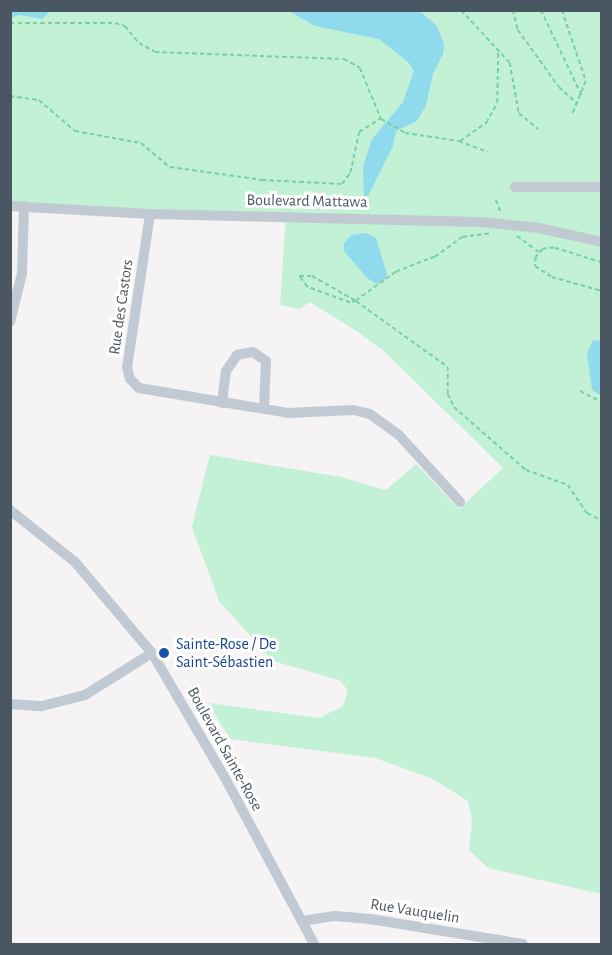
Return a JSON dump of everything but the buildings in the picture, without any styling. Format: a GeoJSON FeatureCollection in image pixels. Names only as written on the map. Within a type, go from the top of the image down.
{"type":"FeatureCollection","features":[{"type":"Feature","properties":{"kind":"street"},"geometry":{"type":"LineString","coordinates":[[515,187],[602,187]]}},
{"type":"Feature","properties":{"kind":"street","name":"Boulevard Mattawa"},"geometry":{"type":"LineString","coordinates":[[10,206],[150,214],[481,222],[539,228],[602,242]]}},
{"type":"Feature","properties":{"kind":"street"},"geometry":{"type":"LineString","coordinates":[[10,322],[22,273],[24,207]]}},
{"type":"Feature","properties":{"kind":"street","name":"Rue des Castors"},"geometry":{"type":"LineString","coordinates":[[150,214],[127,368],[130,379],[139,388],[288,413],[353,410],[370,414],[398,434],[460,502]]}},
{"type":"Feature","properties":{"kind":"street"},"geometry":{"type":"LineString","coordinates":[[222,403],[226,371],[237,355],[253,352],[266,361],[264,409]]}},
{"type":"Feature","properties":{"kind":"street","name":"Boulevard Sainte-Rose"},"geometry":{"type":"LineString","coordinates":[[10,510],[75,562],[152,653],[314,945]]}},
{"type":"Feature","properties":{"kind":"street"},"geometry":{"type":"LineString","coordinates":[[10,704],[42,706],[85,695],[152,653]]}},
{"type":"Feature","properties":{"kind":"street","name":"Rue Vauquelin"},"geometry":{"type":"LineString","coordinates":[[302,921],[335,916],[370,919],[523,945]]}},
{"type":"Feature","properties":{"kind":"path"},"geometry":{"type":"LineString","coordinates":[[461,10],[498,51],[514,74],[519,113],[538,129]]}},
{"type":"Feature","properties":{"kind":"path"},"geometry":{"type":"LineString","coordinates":[[513,10],[518,30],[559,87],[578,104]]}},
{"type":"Feature","properties":{"kind":"path"},"geometry":{"type":"LineString","coordinates":[[541,10],[582,96]]}},
{"type":"Feature","properties":{"kind":"path"},"geometry":{"type":"LineString","coordinates":[[562,10],[586,81],[582,96],[573,113]]}},
{"type":"Feature","properties":{"kind":"path"},"geometry":{"type":"LineString","coordinates":[[10,23],[115,23],[125,26],[139,43],[155,52],[344,59],[360,68],[381,119],[405,133],[459,141],[488,152]]}},
{"type":"Feature","properties":{"kind":"path"},"geometry":{"type":"LineString","coordinates":[[459,141],[486,123],[496,103],[498,51]]}},
{"type":"Feature","properties":{"kind":"path"},"geometry":{"type":"LineString","coordinates":[[10,96],[39,100],[75,131],[141,143],[170,166],[262,180],[342,184],[350,173],[359,132],[381,119]]}},
{"type":"Feature","properties":{"kind":"path"},"geometry":{"type":"LineString","coordinates":[[495,233],[464,237],[435,257],[396,272],[356,301],[339,301],[307,287],[299,276],[312,276],[356,301],[448,367],[449,400],[460,414],[526,470],[568,485],[587,513],[602,521]]}},
{"type":"Feature","properties":{"kind":"path"},"geometry":{"type":"LineString","coordinates":[[602,263],[554,248],[543,249],[536,256],[535,266],[552,277],[602,291]]}},
{"type":"Feature","properties":{"kind":"path"},"geometry":{"type":"LineString","coordinates":[[580,391],[602,402]]}},
{"type":"Feature","properties":{"kind":"green space"},"geometry":{"type":"Polygon","coordinates":[[[10,11],[601,11],[601,894],[488,868],[469,850],[472,820],[468,801],[433,779],[375,758],[230,739],[208,703],[319,718],[343,706],[348,690],[339,680],[273,661],[219,601],[192,527],[210,455],[341,477],[386,490],[416,464],[459,509],[503,468],[384,351],[310,302],[299,309],[280,305],[286,216],[11,206],[10,11]]]}},
{"type":"Feature","properties":{"kind":"water"},"geometry":{"type":"Polygon","coordinates":[[[11,10],[51,11],[42,19],[20,15],[11,18],[11,10]]]}},
{"type":"Feature","properties":{"kind":"water"},"geometry":{"type":"Polygon","coordinates":[[[289,11],[420,11],[437,26],[444,44],[443,54],[433,74],[426,105],[417,121],[396,131],[393,146],[368,196],[364,196],[363,167],[372,139],[403,102],[414,71],[409,63],[379,39],[315,26],[289,11]]]}},
{"type":"Feature","properties":{"kind":"water"},"geometry":{"type":"Polygon","coordinates":[[[366,233],[376,238],[387,274],[384,282],[377,284],[367,278],[344,251],[344,243],[352,235],[366,233]]]}},
{"type":"Feature","properties":{"kind":"water"},"geometry":{"type":"Polygon","coordinates":[[[593,340],[601,341],[601,396],[592,390],[587,353],[593,340]]]}},
{"type":"Feature","properties":{"kind":"place","name":"Sainte-Rose / De Saint-Sébastien"},"geometry":{"type":"Point","coordinates":[164,653]}}]}
